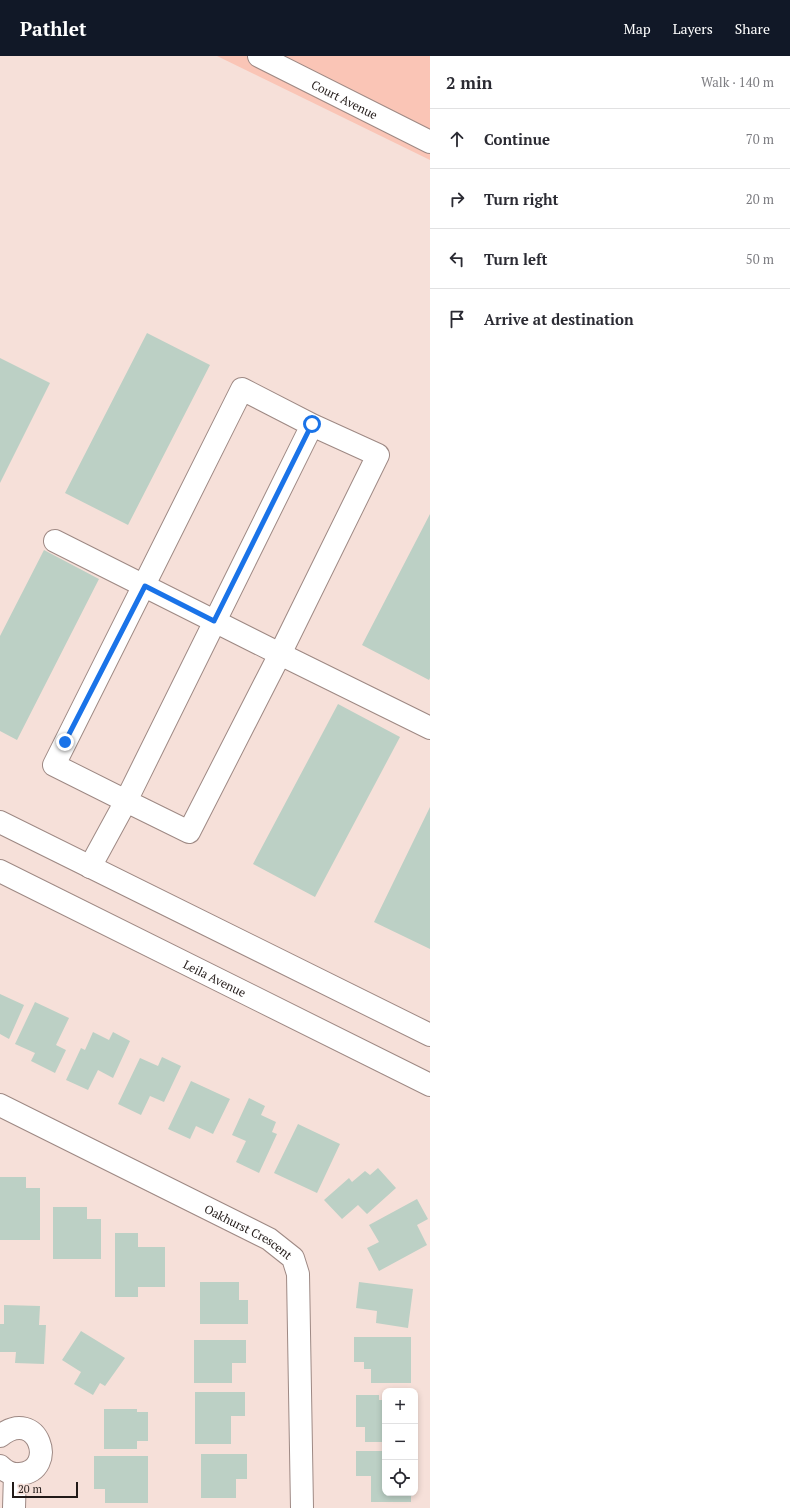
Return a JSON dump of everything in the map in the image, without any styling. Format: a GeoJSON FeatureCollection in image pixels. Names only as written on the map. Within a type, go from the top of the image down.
{"type":"FeatureCollection","features":[{"type":"Feature","properties":{"kind":"street","name":"Court Avenue"},"geometry":{"type":"LineString","coordinates":[[259,56],[430,142]]}},
{"type":"Feature","properties":{"kind":"street"},"geometry":{"type":"LineString","coordinates":[[242,389],[378,455],[280,654],[189,832],[54,765],[145,586],[242,389]]}},
{"type":"Feature","properties":{"kind":"street"},"geometry":{"type":"LineString","coordinates":[[90,867],[126,801],[312,424]]}},
{"type":"Feature","properties":{"kind":"street"},"geometry":{"type":"LineString","coordinates":[[54,540],[430,728]]}},
{"type":"Feature","properties":{"kind":"street"},"geometry":{"type":"LineString","coordinates":[[0,822],[430,1034]]}},
{"type":"Feature","properties":{"kind":"street","name":"Leila Avenue"},"geometry":{"type":"LineString","coordinates":[[0,871],[430,1085]]}},
{"type":"Feature","properties":{"kind":"street","name":"Oakhurst Crescent"},"geometry":{"type":"LineString","coordinates":[[0,1105],[269,1239],[293,1258],[298,1274],[302,1508]]}},
{"type":"Feature","properties":{"kind":"street"},"geometry":{"type":"LineString","coordinates":[[0,1436],[7,1430],[15,1427],[24,1428],[34,1434],[40,1444],[41,1456],[37,1465],[31,1470],[23,1474],[8,1470],[14,1508]]}},
{"type":"Feature","properties":{"kind":"shaded area"},"geometry":{"type":"Polygon","coordinates":[[[217,56],[430,56],[430,160],[217,56]]]}},
{"type":"Feature","properties":{"kind":"building"},"geometry":{"type":"Polygon","coordinates":[[[147,333],[210,365],[128,525],[65,493],[147,333]]]}},
{"type":"Feature","properties":{"kind":"building"},"geometry":{"type":"Polygon","coordinates":[[[0,358],[50,383],[0,483],[0,358]]]}},
{"type":"Feature","properties":{"kind":"building"},"geometry":{"type":"Polygon","coordinates":[[[430,514],[430,678],[429,680],[362,645],[430,514]]]}},
{"type":"Feature","properties":{"kind":"building"},"geometry":{"type":"Polygon","coordinates":[[[44,550],[99,579],[17,740],[0,731],[0,636],[44,550]]]}},
{"type":"Feature","properties":{"kind":"building"},"geometry":{"type":"Polygon","coordinates":[[[338,704],[400,737],[315,897],[253,864],[338,704]]]}},
{"type":"Feature","properties":{"kind":"building"},"geometry":{"type":"Polygon","coordinates":[[[430,807],[430,949],[374,922],[430,807]]]}},
{"type":"Feature","properties":{"kind":"building"},"geometry":{"type":"Polygon","coordinates":[[[0,994],[24,1005],[9,1039],[0,1034],[0,994]]]}},
{"type":"Feature","properties":{"kind":"building"},"geometry":{"type":"Polygon","coordinates":[[[35,1002],[69,1018],[56,1045],[66,1050],[55,1073],[31,1061],[35,1053],[15,1044],[35,1002]]]}},
{"type":"Feature","properties":{"kind":"building"},"geometry":{"type":"Polygon","coordinates":[[[93,1032],[109,1040],[113,1032],[130,1041],[113,1078],[98,1070],[88,1090],[66,1080],[81,1048],[85,1050],[93,1032]]]}},
{"type":"Feature","properties":{"kind":"building"},"geometry":{"type":"Polygon","coordinates":[[[162,1057],[181,1066],[164,1102],[150,1096],[141,1115],[118,1104],[140,1058],[158,1066],[162,1057]]]}},
{"type":"Feature","properties":{"kind":"building"},"geometry":{"type":"Polygon","coordinates":[[[191,1081],[230,1099],[213,1134],[196,1126],[190,1139],[168,1129],[191,1081]]]}},
{"type":"Feature","properties":{"kind":"building"},"geometry":{"type":"Polygon","coordinates":[[[249,1098],[265,1106],[261,1115],[276,1122],[272,1132],[277,1134],[259,1173],[236,1162],[246,1141],[232,1135],[249,1098]]]}},
{"type":"Feature","properties":{"kind":"building"},"geometry":{"type":"Polygon","coordinates":[[[298,1124],[340,1144],[317,1193],[274,1173],[298,1124]]]}},
{"type":"Feature","properties":{"kind":"building"},"geometry":{"type":"Polygon","coordinates":[[[378,1168],[396,1188],[367,1214],[358,1205],[342,1219],[324,1200],[349,1178],[352,1182],[365,1171],[370,1175],[378,1168]]]}},
{"type":"Feature","properties":{"kind":"building"},"geometry":{"type":"Polygon","coordinates":[[[0,1177],[26,1177],[26,1188],[40,1188],[40,1240],[0,1240],[0,1177]]]}},
{"type":"Feature","properties":{"kind":"building"},"geometry":{"type":"Polygon","coordinates":[[[417,1199],[428,1219],[417,1225],[427,1245],[379,1271],[367,1248],[379,1242],[369,1225],[417,1199]]]}},
{"type":"Feature","properties":{"kind":"building"},"geometry":{"type":"Polygon","coordinates":[[[53,1207],[87,1207],[87,1219],[101,1219],[101,1259],[53,1259],[53,1207]]]}},
{"type":"Feature","properties":{"kind":"building"},"geometry":{"type":"Polygon","coordinates":[[[115,1233],[138,1233],[138,1247],[165,1247],[165,1287],[138,1287],[138,1297],[115,1297],[115,1233]]]}},
{"type":"Feature","properties":{"kind":"building"},"geometry":{"type":"Polygon","coordinates":[[[200,1282],[239,1282],[239,1300],[248,1300],[248,1324],[200,1324],[200,1282]]]}},
{"type":"Feature","properties":{"kind":"building"},"geometry":{"type":"Polygon","coordinates":[[[359,1282],[413,1289],[408,1328],[376,1323],[377,1311],[356,1308],[359,1282]]]}},
{"type":"Feature","properties":{"kind":"building"},"geometry":{"type":"Polygon","coordinates":[[[4,1305],[40,1306],[39,1325],[46,1325],[44,1364],[15,1363],[16,1352],[0,1352],[0,1324],[4,1324],[4,1305]]]}},
{"type":"Feature","properties":{"kind":"building"},"geometry":{"type":"Polygon","coordinates":[[[81,1331],[125,1358],[105,1386],[100,1383],[93,1395],[74,1384],[81,1372],[62,1360],[81,1331]]]}},
{"type":"Feature","properties":{"kind":"building"},"geometry":{"type":"Polygon","coordinates":[[[354,1337],[411,1337],[411,1383],[371,1383],[371,1369],[364,1369],[364,1362],[354,1362],[354,1337]]]}},
{"type":"Feature","properties":{"kind":"building"},"geometry":{"type":"Polygon","coordinates":[[[194,1340],[246,1340],[246,1363],[232,1363],[232,1383],[194,1383],[194,1340]]]}},
{"type":"Feature","properties":{"kind":"building"},"geometry":{"type":"Polygon","coordinates":[[[195,1392],[245,1392],[245,1416],[231,1416],[231,1444],[195,1444],[195,1392]]]}},
{"type":"Feature","properties":{"kind":"building"},"geometry":{"type":"Polygon","coordinates":[[[356,1395],[379,1395],[379,1400],[382,1400],[382,1442],[365,1442],[365,1427],[356,1427],[356,1395]]]}},
{"type":"Feature","properties":{"kind":"building"},"geometry":{"type":"Polygon","coordinates":[[[104,1409],[137,1409],[137,1412],[148,1412],[148,1441],[137,1441],[137,1449],[104,1449],[104,1409]]]}},
{"type":"Feature","properties":{"kind":"building"},"geometry":{"type":"Polygon","coordinates":[[[356,1451],[382,1451],[382,1496],[411,1496],[411,1502],[371,1502],[371,1476],[356,1476],[356,1451]]]}},
{"type":"Feature","properties":{"kind":"building"},"geometry":{"type":"Polygon","coordinates":[[[201,1454],[247,1454],[247,1479],[236,1479],[236,1498],[201,1498],[201,1454]]]}},
{"type":"Feature","properties":{"kind":"building"},"geometry":{"type":"Polygon","coordinates":[[[94,1456],[148,1456],[148,1503],[105,1503],[105,1489],[94,1489],[94,1456]]]}},
{"type":"Feature","properties":{"kind":"route"},"geometry":{"type":"LineString","coordinates":[[65,742],[145,586],[214,621],[312,424]]}}]}
